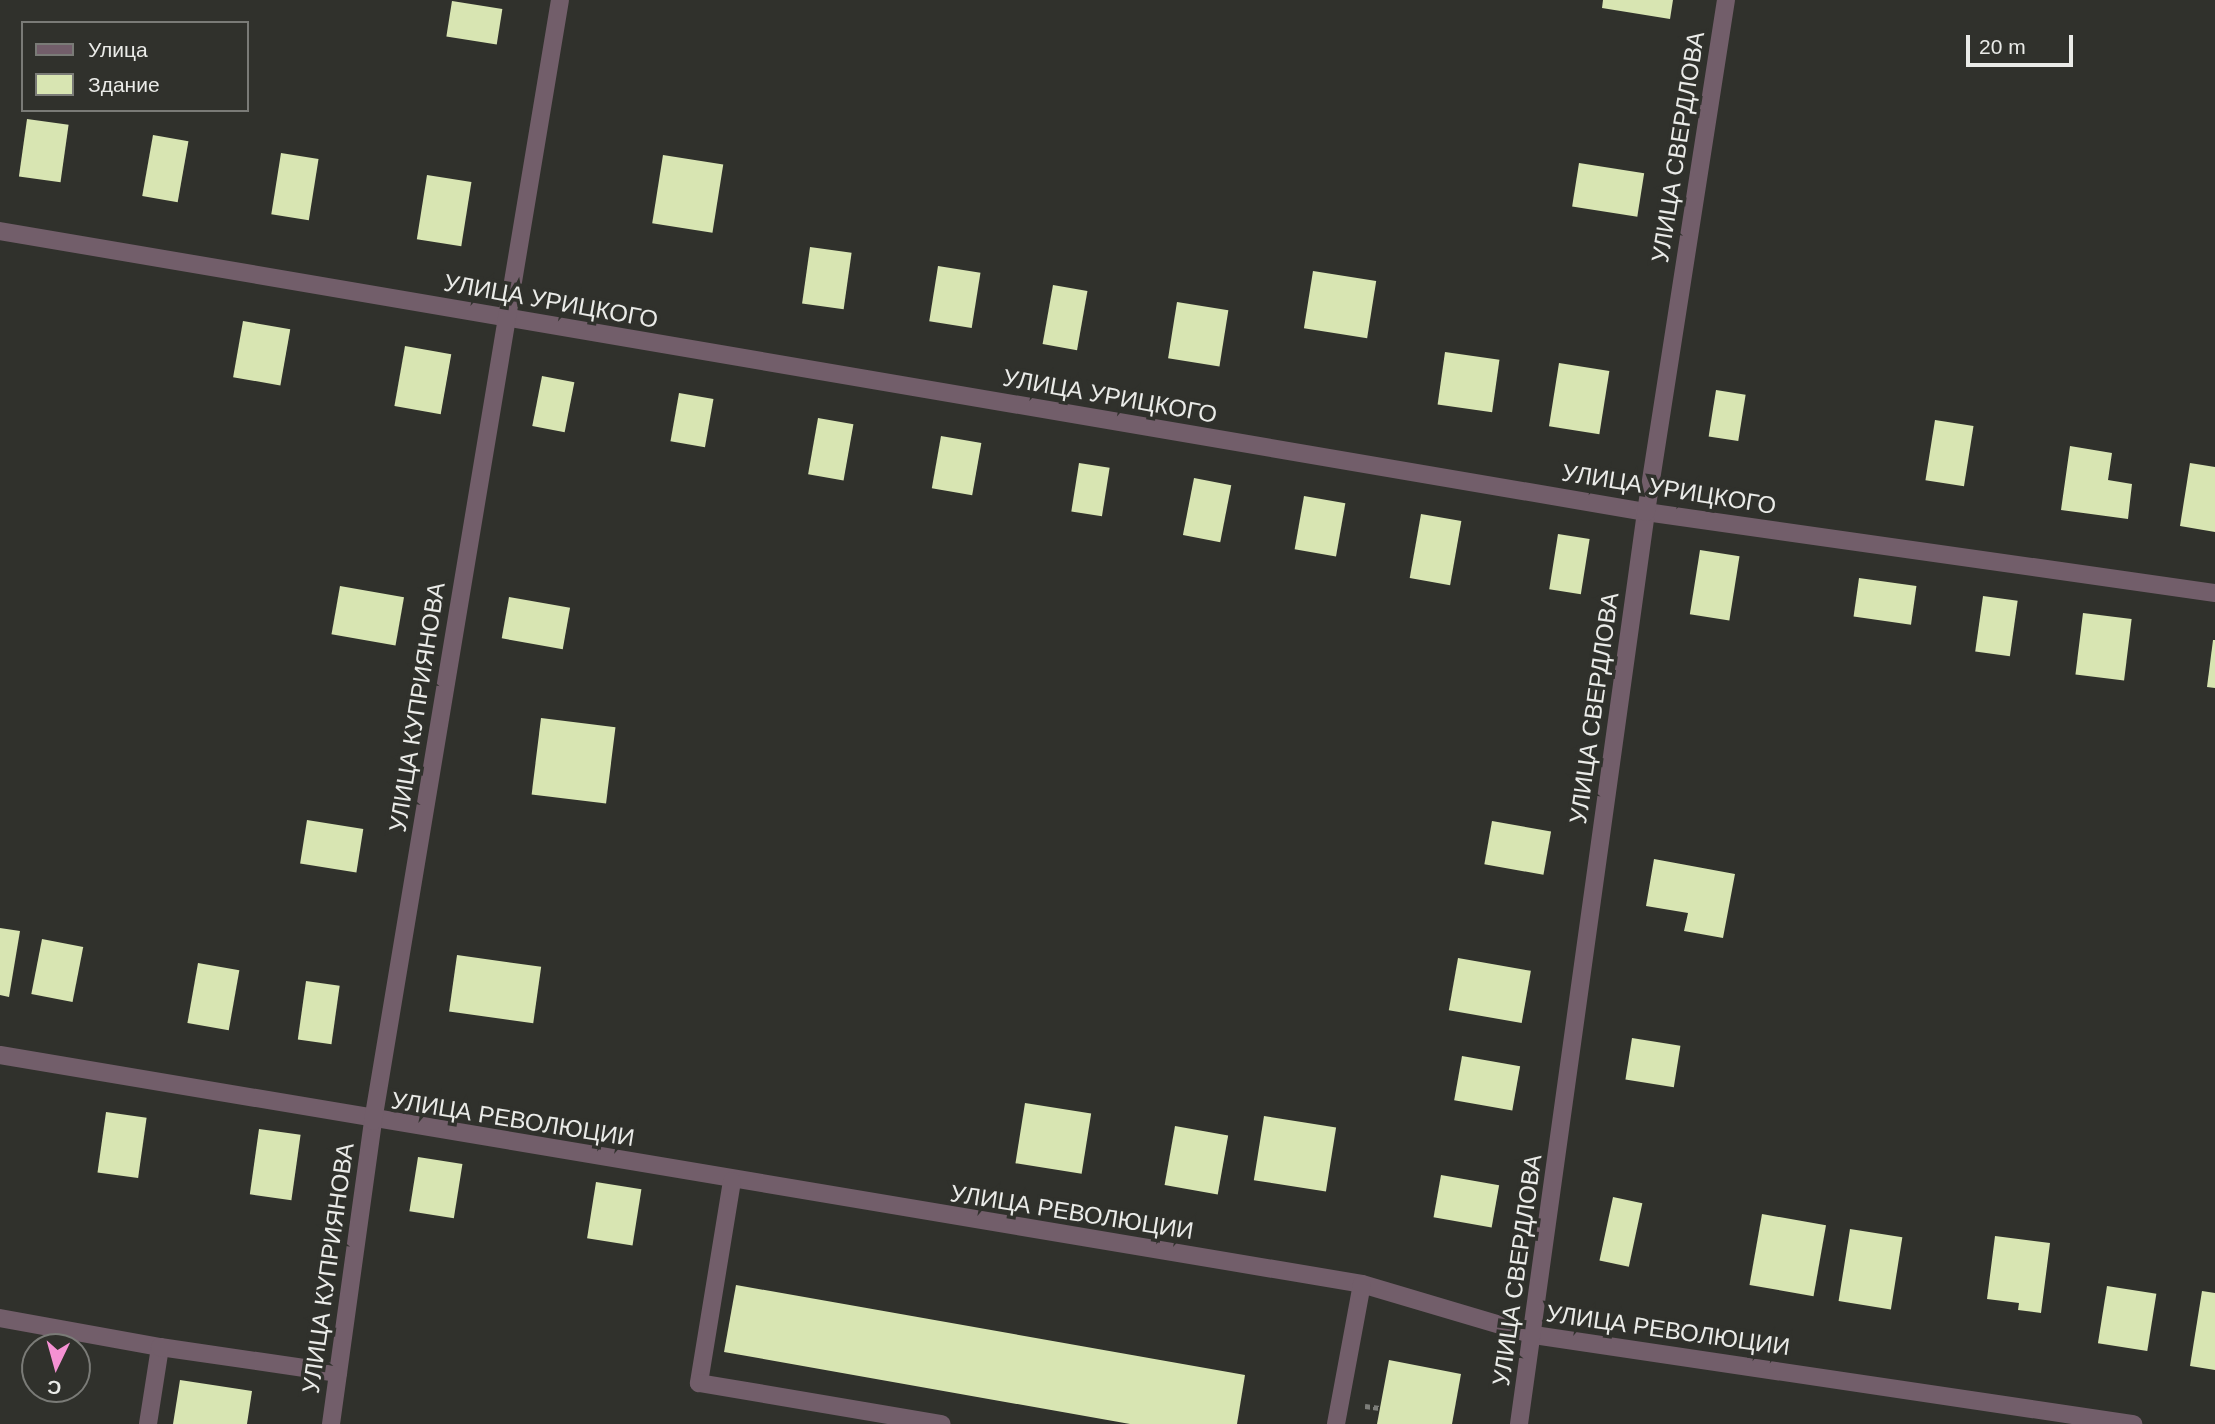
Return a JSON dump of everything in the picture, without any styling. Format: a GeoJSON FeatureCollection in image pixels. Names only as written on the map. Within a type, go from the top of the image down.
{"type":"FeatureCollection","features":[{"type":"Feature","properties":{"kind":"street","name":"УЛИЦА КУПРИЯНОВА"},"geometry":{"type":"LineString","coordinates":[[331,1424],[373,1121],[560,0]]}},
{"type":"Feature","properties":{"kind":"street","name":"УЛИЦА СВЕРДЛОВА"},"geometry":{"type":"LineString","coordinates":[[1519,1424],[1534,1335],[1646,512],[1726,0]]}},
{"type":"Feature","properties":{"kind":"street","name":"УЛИЦА УРИЦКОГО"},"geometry":{"type":"LineString","coordinates":[[0,231],[1646,512],[2215,593]]}},
{"type":"Feature","properties":{"kind":"street","name":"УЛИЦА РЕВОЛЮЦИИ"},"geometry":{"type":"LineString","coordinates":[[0,1055],[373,1121],[1362,1284],[1534,1335],[2133,1424]]}},
{"type":"Feature","properties":{"kind":"street"},"geometry":{"type":"LineString","coordinates":[[732,1181],[699,1383],[942,1424]]}},
{"type":"Feature","properties":{"kind":"street"},"geometry":{"type":"LineString","coordinates":[[1336,1424],[1362,1284]]}},
{"type":"Feature","properties":{"kind":"street"},"geometry":{"type":"LineString","coordinates":[[0,1318],[160,1347],[338,1373]]}},
{"type":"Feature","properties":{"kind":"street"},"geometry":{"type":"LineString","coordinates":[[148,1424],[160,1347]]}},
{"type":"Feature","properties":{"kind":"building"},"geometry":{"type":"Polygon","coordinates":[[[1603,0],[1673,0],[1670,19],[1602,8],[1603,0]]]}},
{"type":"Feature","properties":{"kind":"building"},"geometry":{"type":"Polygon","coordinates":[[[452,1],[502,9],[497,45],[446,37],[452,1]]]}},
{"type":"Feature","properties":{"kind":"building"},"geometry":{"type":"Polygon","coordinates":[[[27,119],[69,125],[61,182],[19,176],[27,119]]]}},
{"type":"Feature","properties":{"kind":"building"},"geometry":{"type":"Polygon","coordinates":[[[153,135],[188,141],[178,202],[142,196],[153,135]]]}},
{"type":"Feature","properties":{"kind":"building"},"geometry":{"type":"Polygon","coordinates":[[[281,153],[319,159],[309,220],[271,214],[281,153]]]}},
{"type":"Feature","properties":{"kind":"building"},"geometry":{"type":"Polygon","coordinates":[[[663,155],[723,165],[712,233],[652,223],[663,155]]]}},
{"type":"Feature","properties":{"kind":"building"},"geometry":{"type":"Polygon","coordinates":[[[1579,163],[1644,173],[1637,217],[1572,206],[1579,163]]]}},
{"type":"Feature","properties":{"kind":"building"},"geometry":{"type":"Polygon","coordinates":[[[427,175],[471,182],[461,246],[417,239],[427,175]]]}},
{"type":"Feature","properties":{"kind":"building"},"geometry":{"type":"Polygon","coordinates":[[[810,247],[852,253],[844,309],[802,303],[810,247]]]}},
{"type":"Feature","properties":{"kind":"building"},"geometry":{"type":"Polygon","coordinates":[[[938,266],[980,273],[972,328],[929,321],[938,266]]]}},
{"type":"Feature","properties":{"kind":"building"},"geometry":{"type":"Polygon","coordinates":[[[1313,271],[1376,281],[1367,338],[1304,328],[1313,271]]]}},
{"type":"Feature","properties":{"kind":"building"},"geometry":{"type":"Polygon","coordinates":[[[1053,285],[1087,291],[1077,350],[1043,344],[1053,285]]]}},
{"type":"Feature","properties":{"kind":"building"},"geometry":{"type":"Polygon","coordinates":[[[1177,302],[1228,310],[1219,366],[1168,358],[1177,302]]]}},
{"type":"Feature","properties":{"kind":"building"},"geometry":{"type":"Polygon","coordinates":[[[243,321],[290,329],[280,385],[233,377],[243,321]]]}},
{"type":"Feature","properties":{"kind":"building"},"geometry":{"type":"Polygon","coordinates":[[[405,346],[451,354],[441,414],[394,406],[405,346]]]}},
{"type":"Feature","properties":{"kind":"building"},"geometry":{"type":"Polygon","coordinates":[[[1445,352],[1499,360],[1492,412],[1438,404],[1445,352]]]}},
{"type":"Feature","properties":{"kind":"building"},"geometry":{"type":"Polygon","coordinates":[[[1559,363],[1609,371],[1599,434],[1549,426],[1559,363]]]}},
{"type":"Feature","properties":{"kind":"building"},"geometry":{"type":"Polygon","coordinates":[[[542,376],[574,382],[565,432],[532,426],[542,376]]]}},
{"type":"Feature","properties":{"kind":"building"},"geometry":{"type":"Polygon","coordinates":[[[1716,390],[1746,395],[1738,441],[1709,436],[1716,390]]]}},
{"type":"Feature","properties":{"kind":"building"},"geometry":{"type":"Polygon","coordinates":[[[679,393],[713,399],[705,447],[670,441],[679,393]]]}},
{"type":"Feature","properties":{"kind":"building"},"geometry":{"type":"Polygon","coordinates":[[[818,418],[853,424],[844,480],[808,474],[818,418]]]}},
{"type":"Feature","properties":{"kind":"building"},"geometry":{"type":"Polygon","coordinates":[[[1935,420],[1974,426],[1964,486],[1925,480],[1935,420]]]}},
{"type":"Feature","properties":{"kind":"building"},"geometry":{"type":"Polygon","coordinates":[[[941,436],[981,443],[972,495],[932,488],[941,436]]]}},
{"type":"Feature","properties":{"kind":"building"},"geometry":{"type":"Polygon","coordinates":[[[2070,446],[2112,453],[2108,480],[2132,484],[2128,519],[2061,510],[2070,446]]]}},
{"type":"Feature","properties":{"kind":"building"},"geometry":{"type":"Polygon","coordinates":[[[1079,463],[1110,468],[1102,516],[1071,511],[1079,463]]]}},
{"type":"Feature","properties":{"kind":"building"},"geometry":{"type":"Polygon","coordinates":[[[2190,463],[2215,467],[2215,532],[2180,526],[2190,463]]]}},
{"type":"Feature","properties":{"kind":"building"},"geometry":{"type":"Polygon","coordinates":[[[1194,478],[1231,485],[1220,542],[1183,535],[1194,478]]]}},
{"type":"Feature","properties":{"kind":"building"},"geometry":{"type":"Polygon","coordinates":[[[1304,496],[1345,503],[1336,556],[1295,549],[1304,496]]]}},
{"type":"Feature","properties":{"kind":"building"},"geometry":{"type":"Polygon","coordinates":[[[1421,514],[1461,521],[1450,585],[1410,578],[1421,514]]]}},
{"type":"Feature","properties":{"kind":"building"},"geometry":{"type":"Polygon","coordinates":[[[1558,534],[1590,539],[1581,594],[1549,589],[1558,534]]]}},
{"type":"Feature","properties":{"kind":"building"},"geometry":{"type":"Polygon","coordinates":[[[1700,550],[1740,556],[1729,620],[1690,614],[1700,550]]]}},
{"type":"Feature","properties":{"kind":"building"},"geometry":{"type":"Polygon","coordinates":[[[1859,578],[1916,586],[1911,625],[1854,617],[1859,578]]]}},
{"type":"Feature","properties":{"kind":"building"},"geometry":{"type":"Polygon","coordinates":[[[340,586],[404,597],[396,646],[331,634],[340,586]]]}},
{"type":"Feature","properties":{"kind":"building"},"geometry":{"type":"Polygon","coordinates":[[[1983,596],[2018,601],[2010,656],[1975,651],[1983,596]]]}},
{"type":"Feature","properties":{"kind":"building"},"geometry":{"type":"Polygon","coordinates":[[[509,597],[570,608],[563,649],[502,638],[509,597]]]}},
{"type":"Feature","properties":{"kind":"building"},"geometry":{"type":"Polygon","coordinates":[[[2083,613],[2132,619],[2124,681],[2075,675],[2083,613]]]}},
{"type":"Feature","properties":{"kind":"building"},"geometry":{"type":"Polygon","coordinates":[[[2215,640],[2215,688],[2207,687],[2215,640]]]}},
{"type":"Feature","properties":{"kind":"building"},"geometry":{"type":"Polygon","coordinates":[[[541,718],[615,727],[606,804],[532,794],[541,718]]]}},
{"type":"Feature","properties":{"kind":"building"},"geometry":{"type":"Polygon","coordinates":[[[307,820],[363,829],[356,872],[300,863],[307,820]]]}},
{"type":"Feature","properties":{"kind":"building"},"geometry":{"type":"Polygon","coordinates":[[[1492,821],[1551,831],[1543,875],[1484,864],[1492,821]]]}},
{"type":"Feature","properties":{"kind":"building"},"geometry":{"type":"Polygon","coordinates":[[[1654,859],[1735,874],[1723,938],[1684,931],[1688,913],[1646,906],[1654,859]]]}},
{"type":"Feature","properties":{"kind":"building"},"geometry":{"type":"Polygon","coordinates":[[[0,928],[20,931],[9,997],[0,995],[0,928]]]}},
{"type":"Feature","properties":{"kind":"building"},"geometry":{"type":"Polygon","coordinates":[[[42,939],[83,947],[73,1002],[31,994],[42,939]]]}},
{"type":"Feature","properties":{"kind":"building"},"geometry":{"type":"Polygon","coordinates":[[[457,955],[541,967],[533,1023],[449,1011],[457,955]]]}},
{"type":"Feature","properties":{"kind":"building"},"geometry":{"type":"Polygon","coordinates":[[[1458,958],[1531,971],[1522,1023],[1449,1010],[1458,958]]]}},
{"type":"Feature","properties":{"kind":"building"},"geometry":{"type":"Polygon","coordinates":[[[198,963],[239,970],[229,1030],[187,1023],[198,963]]]}},
{"type":"Feature","properties":{"kind":"building"},"geometry":{"type":"Polygon","coordinates":[[[306,981],[340,986],[331,1044],[298,1039],[306,981]]]}},
{"type":"Feature","properties":{"kind":"building"},"geometry":{"type":"Polygon","coordinates":[[[1632,1038],[1680,1046],[1674,1087],[1625,1079],[1632,1038]]]}},
{"type":"Feature","properties":{"kind":"building"},"geometry":{"type":"Polygon","coordinates":[[[1462,1056],[1520,1066],[1512,1111],[1454,1100],[1462,1056]]]}},
{"type":"Feature","properties":{"kind":"building"},"geometry":{"type":"Polygon","coordinates":[[[1025,1103],[1091,1113],[1082,1174],[1015,1163],[1025,1103]]]}},
{"type":"Feature","properties":{"kind":"building"},"geometry":{"type":"Polygon","coordinates":[[[106,1112],[147,1118],[138,1178],[98,1172],[106,1112]]]}},
{"type":"Feature","properties":{"kind":"building"},"geometry":{"type":"Polygon","coordinates":[[[1264,1116],[1336,1127],[1326,1192],[1254,1180],[1264,1116]]]}},
{"type":"Feature","properties":{"kind":"building"},"geometry":{"type":"Polygon","coordinates":[[[1175,1126],[1228,1135],[1218,1194],[1165,1185],[1175,1126]]]}},
{"type":"Feature","properties":{"kind":"building"},"geometry":{"type":"Polygon","coordinates":[[[259,1129],[301,1135],[291,1200],[250,1194],[259,1129]]]}},
{"type":"Feature","properties":{"kind":"building"},"geometry":{"type":"Polygon","coordinates":[[[418,1157],[462,1164],[454,1218],[409,1211],[418,1157]]]}},
{"type":"Feature","properties":{"kind":"building"},"geometry":{"type":"Polygon","coordinates":[[[1441,1175],[1499,1185],[1492,1228],[1434,1217],[1441,1175]]]}},
{"type":"Feature","properties":{"kind":"building"},"geometry":{"type":"Polygon","coordinates":[[[596,1182],[641,1189],[633,1245],[587,1238],[596,1182]]]}},
{"type":"Feature","properties":{"kind":"building"},"geometry":{"type":"Polygon","coordinates":[[[1613,1197],[1642,1203],[1629,1267],[1599,1261],[1613,1197]]]}},
{"type":"Feature","properties":{"kind":"building"},"geometry":{"type":"Polygon","coordinates":[[[1762,1214],[1826,1225],[1814,1296],[1749,1285],[1762,1214]]]}},
{"type":"Feature","properties":{"kind":"building"},"geometry":{"type":"Polygon","coordinates":[[[1850,1229],[1902,1237],[1891,1309],[1839,1301],[1850,1229]]]}},
{"type":"Feature","properties":{"kind":"building"},"geometry":{"type":"Polygon","coordinates":[[[1995,1236],[2050,1243],[2041,1313],[2018,1310],[2019,1303],[1987,1299],[1995,1236]]]}},
{"type":"Feature","properties":{"kind":"building"},"geometry":{"type":"Polygon","coordinates":[[[736,1285],[1245,1375],[1237,1424],[1130,1424],[724,1352],[736,1285]]]}},
{"type":"Feature","properties":{"kind":"building"},"geometry":{"type":"Polygon","coordinates":[[[2107,1286],[2156,1294],[2147,1351],[2098,1343],[2107,1286]]]}},
{"type":"Feature","properties":{"kind":"building"},"geometry":{"type":"Polygon","coordinates":[[[2202,1291],[2215,1293],[2215,1370],[2190,1366],[2202,1291]]]}},
{"type":"Feature","properties":{"kind":"building"},"geometry":{"type":"Polygon","coordinates":[[[1389,1360],[1461,1374],[1452,1424],[1377,1424],[1389,1360]]]}},
{"type":"Feature","properties":{"kind":"building"},"geometry":{"type":"Polygon","coordinates":[[[180,1380],[252,1391],[247,1424],[173,1424],[180,1380]]]}}]}
